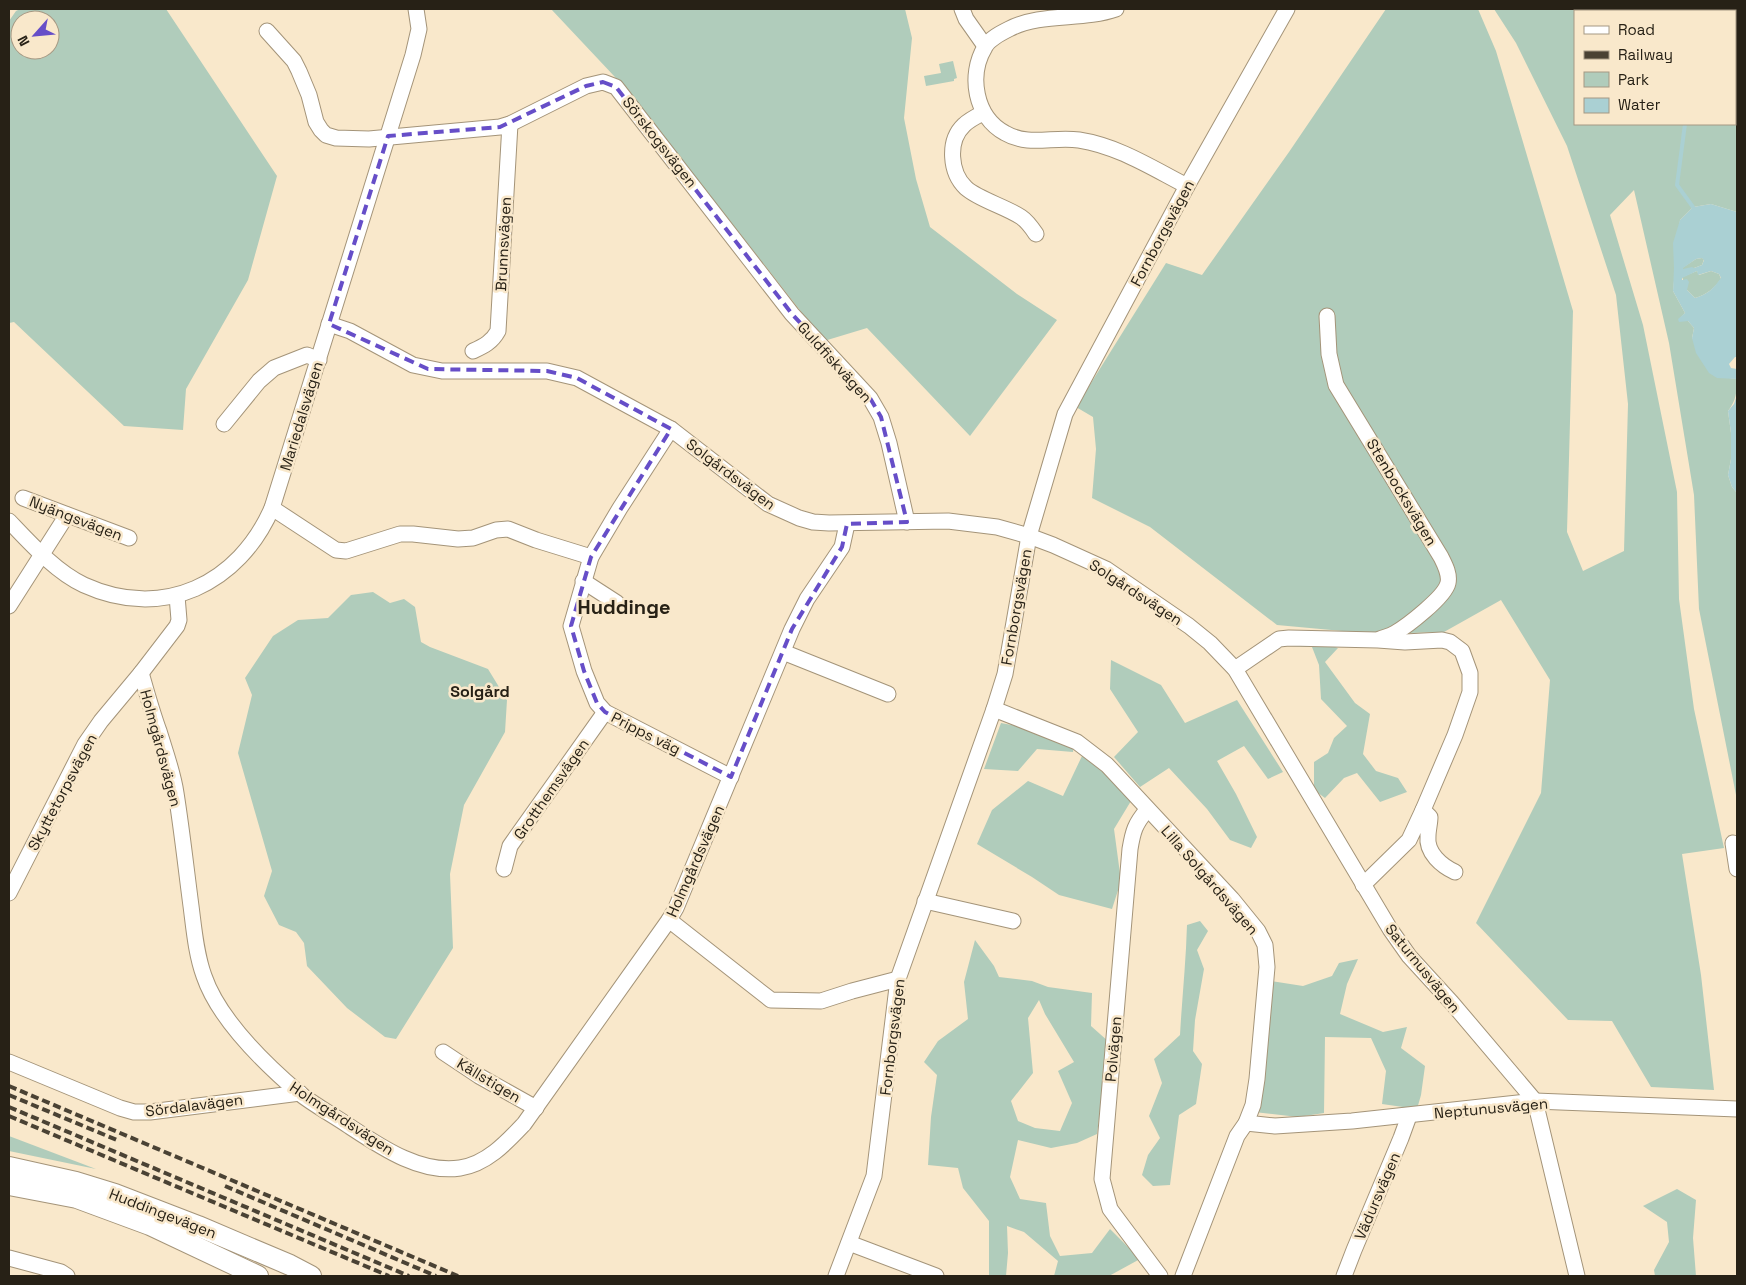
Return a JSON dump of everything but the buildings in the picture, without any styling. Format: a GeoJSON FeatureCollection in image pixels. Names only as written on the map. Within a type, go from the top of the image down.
{"type":"FeatureCollection","features":[{"type":"Feature","properties":{"kind":"main road","name":"Huddingevägen"},"geometry":{"type":"LineString","coordinates":[[9,1166],[116,1194],[198,1226],[290,1265],[311,1276]]}},
{"type":"Feature","properties":{"kind":"main road","name":"Huddingevägen"},"geometry":{"type":"LineString","coordinates":[[9,1185],[77,1198],[141,1221],[258,1276]]}},
{"type":"Feature","properties":{"kind":"street","name":"Mariedalsvägen"},"geometry":{"type":"LineString","coordinates":[[9,521],[70,577],[84,585],[107,593],[139,598],[176,596],[207,582],[230,568],[258,536],[272,508],[419,33],[419,19],[416,9]]}},
{"type":"Feature","properties":{"kind":"street"},"geometry":{"type":"LineString","coordinates":[[962,9],[966,19],[985,46]]}},
{"type":"Feature","properties":{"kind":"street"},"geometry":{"type":"LineString","coordinates":[[1116,9],[1087,16],[1027,22],[1000,33],[985,46],[975,77],[983,113],[1003,133],[1014,138],[1027,141],[1078,140],[1120,151],[1187,186]]}},
{"type":"Feature","properties":{"kind":"street","name":"Fornborgsvägen"},"geometry":{"type":"LineString","coordinates":[[836,1276],[874,1176],[898,979],[1005,674],[1029,536],[1065,414],[1187,186],[1287,9]]}},
{"type":"Feature","properties":{"kind":"street","name":"Sörskogsvägen"},"geometry":{"type":"LineString","coordinates":[[267,31],[294,61],[309,94],[316,122],[321,130],[326,135],[336,138],[369,138],[500,127],[510,124],[586,86],[603,82],[616,87],[776,293]]}},
{"type":"Feature","properties":{"kind":"street"},"geometry":{"type":"LineString","coordinates":[[983,113],[964,125],[958,134],[954,145],[953,158],[956,171],[967,189],[1021,217],[1036,234]]}},
{"type":"Feature","properties":{"kind":"street","name":"Brunnsvägen"},"geometry":{"type":"LineString","coordinates":[[473,352],[493,339],[498,331],[510,124]]}},
{"type":"Feature","properties":{"kind":"street","name":"Guldfiskvägen"},"geometry":{"type":"LineString","coordinates":[[776,293],[812,337],[870,398],[881,417],[907,522]]}},
{"type":"Feature","properties":{"kind":"street","name":"Stenbocksvägen"},"geometry":{"type":"LineString","coordinates":[[1327,316],[1329,354],[1336,385],[1441,557],[1448,575],[1448,583],[1439,598],[1410,623],[1394,634],[1378,640]]}},
{"type":"Feature","properties":{"kind":"street","name":"Solgårdsvägen"},"geometry":{"type":"LineString","coordinates":[[329,324],[350,332],[413,365],[428,369],[442,371],[548,371],[577,378],[671,429],[768,504],[813,522],[847,524],[948,521],[997,527],[1053,545],[1106,569],[1190,626],[1210,643],[1235,669]]}},
{"type":"Feature","properties":{"kind":"street"},"geometry":{"type":"LineString","coordinates":[[224,424],[259,381],[274,368],[307,355],[319,360]]}},
{"type":"Feature","properties":{"kind":"street","name":"Pripps väg"},"geometry":{"type":"LineString","coordinates":[[671,429],[591,557],[572,626],[584,671],[597,703],[605,712],[732,777]]}},
{"type":"Feature","properties":{"kind":"street","name":"Nyängsvägen"},"geometry":{"type":"LineString","coordinates":[[23,498],[129,538]]}},
{"type":"Feature","properties":{"kind":"street"},"geometry":{"type":"LineString","coordinates":[[272,508],[336,550],[346,551],[400,534],[458,539],[473,538],[496,530],[508,529],[591,557]]}},
{"type":"Feature","properties":{"kind":"street"},"geometry":{"type":"LineString","coordinates":[[9,606],[67,515]]}},
{"type":"Feature","properties":{"kind":"street","name":"Holmgårdsvägen"},"geometry":{"type":"LineString","coordinates":[[141,674],[176,791],[196,941],[204,976],[211,993],[231,1023],[270,1066],[300,1093],[384,1148],[420,1163],[447,1168],[469,1166],[491,1154],[513,1135],[536,1108],[669,920],[732,777],[783,652],[807,599],[842,548],[847,524]]}},
{"type":"Feature","properties":{"kind":"street"},"geometry":{"type":"LineString","coordinates":[[583,581],[617,603]]}},
{"type":"Feature","properties":{"kind":"street","name":"Skyttetorpsvägen"},"geometry":{"type":"LineString","coordinates":[[9,893],[85,744],[101,721],[141,674],[177,626],[179,620],[176,596]]}},
{"type":"Feature","properties":{"kind":"street","name":"Stenbocksvägen"},"geometry":{"type":"LineString","coordinates":[[1235,669],[1279,639],[1289,638],[1405,642],[1442,640],[1450,642],[1462,652],[1470,673],[1470,692],[1465,709],[1423,810],[1409,840],[1363,885]]}},
{"type":"Feature","properties":{"kind":"street"},"geometry":{"type":"LineString","coordinates":[[783,652],[888,694]]}},
{"type":"Feature","properties":{"kind":"street","name":"Saturnusvägen"},"geometry":{"type":"LineString","coordinates":[[1235,669],[1390,929],[1409,956],[1470,1024],[1534,1101],[1577,1276]]}},
{"type":"Feature","properties":{"kind":"street","name":"Lilla Solgårdsvägen"},"geometry":{"type":"LineString","coordinates":[[994,709],[1084,746],[1107,765],[1232,899],[1258,931],[1265,945],[1267,966],[1253,1105],[1246,1123],[1237,1136],[1183,1276]]}},
{"type":"Feature","properties":{"kind":"street","name":"Grotthemsvägen"},"geometry":{"type":"LineString","coordinates":[[504,869],[510,846],[605,712]]}},
{"type":"Feature","properties":{"kind":"street","name":"Polvägen"},"geometry":{"type":"LineString","coordinates":[[1148,810],[1134,828],[1130,849],[1102,1179],[1110,1209],[1160,1276]]}},
{"type":"Feature","properties":{"kind":"street"},"geometry":{"type":"LineString","coordinates":[[1423,810],[1430,816],[1427,837],[1428,846],[1440,862],[1455,872]]}},
{"type":"Feature","properties":{"kind":"street"},"geometry":{"type":"LineString","coordinates":[[1733,843],[1737,870]]}},
{"type":"Feature","properties":{"kind":"street"},"geometry":{"type":"LineString","coordinates":[[926,901],[1013,922]]}},
{"type":"Feature","properties":{"kind":"street"},"geometry":{"type":"LineString","coordinates":[[669,920],[771,1000],[821,1001],[898,979]]}},
{"type":"Feature","properties":{"kind":"street","name":"Källstigen"},"geometry":{"type":"LineString","coordinates":[[443,1052],[479,1076],[536,1108]]}},
{"type":"Feature","properties":{"kind":"street","name":"Sördalavägen"},"geometry":{"type":"LineString","coordinates":[[9,1062],[134,1112],[150,1112],[300,1093]]}},
{"type":"Feature","properties":{"kind":"street","name":"Neptunusvägen"},"geometry":{"type":"LineString","coordinates":[[1246,1123],[1275,1126],[1409,1116],[1534,1101],[1737,1109]]}},
{"type":"Feature","properties":{"kind":"street","name":"Vädursvägen"},"geometry":{"type":"LineString","coordinates":[[1344,1276],[1402,1138],[1409,1116]]}},
{"type":"Feature","properties":{"kind":"street"},"geometry":{"type":"LineString","coordinates":[[849,1243],[936,1276]]}},
{"type":"Feature","properties":{"kind":"street"},"geometry":{"type":"LineString","coordinates":[[9,1258],[61,1272],[67,1276]]}},
{"type":"Feature","properties":{"kind":"highlighted area"},"geometry":{"type":"Polygon","coordinates":[[[603,82],[616,87],[792,314],[870,398],[881,417],[907,522],[847,524],[842,547],[792,629],[731,777],[605,712],[597,703],[584,671],[571,626],[591,557],[671,429],[577,378],[547,371],[428,369],[329,324],[388,136],[500,127],[586,86],[603,82]]]}},
{"type":"Feature","properties":{"kind":"green space"},"geometry":{"type":"Polygon","coordinates":[[[166,9],[277,176],[248,280],[186,389],[183,430],[124,426],[14,322],[9,323],[10,20],[10,60],[60,60],[60,10],[18,10],[166,9]]]}},
{"type":"Feature","properties":{"kind":"green space"},"geometry":{"type":"Polygon","coordinates":[[[551,9],[905,9],[912,38],[904,118],[916,179],[930,227],[1017,294],[1057,320],[970,436],[867,328],[824,341],[614,76],[551,9]]]}},
{"type":"Feature","properties":{"kind":"green space"},"geometry":{"type":"Polygon","coordinates":[[[1386,9],[1478,9],[1496,51],[1573,311],[1567,532],[1583,571],[1624,551],[1628,404],[1616,295],[1567,146],[1516,43],[1494,9],[1737,9],[1737,212],[1711,204],[1693,207],[1680,220],[1673,291],[1685,313],[1679,319],[1688,321],[1694,328],[1692,338],[1729,378],[1737,379],[1733,404],[1728,411],[1731,433],[1731,459],[1728,475],[1732,487],[1737,493],[1737,800],[1699,609],[1694,495],[1669,343],[1634,190],[1610,215],[1643,325],[1677,492],[1679,599],[1694,709],[1724,848],[1682,854],[1701,975],[1714,1090],[1651,1087],[1612,1021],[1568,1020],[1476,923],[1541,793],[1550,680],[1501,600],[1444,632],[1375,634],[1277,625],[1150,527],[1092,498],[1096,449],[1093,417],[1076,407],[1166,263],[1202,275],[1289,152],[1386,9]]]}},
{"type":"Feature","properties":{"kind":"green space"},"geometry":{"type":"Polygon","coordinates":[[[953,61],[957,78],[954,81],[926,86],[924,76],[941,73],[939,64],[953,61]]]}},
{"type":"Feature","properties":{"kind":"green space"},"geometry":{"type":"Polygon","coordinates":[[[1696,259],[1704,259],[1702,265],[1683,270],[1682,268],[1696,259]]]}},
{"type":"Feature","properties":{"kind":"green space"},"geometry":{"type":"Polygon","coordinates":[[[1697,271],[1699,275],[1711,271],[1719,274],[1721,279],[1710,291],[1695,298],[1687,290],[1682,277],[1697,271]]]}},
{"type":"Feature","properties":{"kind":"green space"},"geometry":{"type":"Polygon","coordinates":[[[373,592],[390,603],[404,599],[415,607],[421,642],[488,669],[507,700],[505,732],[464,805],[450,874],[453,948],[396,1039],[385,1037],[347,1008],[307,966],[304,943],[296,932],[279,925],[264,896],[272,871],[238,753],[252,695],[245,678],[273,636],[298,620],[328,618],[351,595],[373,592]]]}},
{"type":"Feature","properties":{"kind":"green space"},"geometry":{"type":"Polygon","coordinates":[[[1320,642],[1338,648],[1325,662],[1355,703],[1370,714],[1363,754],[1376,771],[1398,778],[1407,792],[1380,802],[1357,773],[1344,778],[1325,798],[1314,790],[1314,762],[1328,753],[1334,738],[1347,726],[1321,699],[1319,665],[1312,647],[1290,646],[1292,643],[1320,642]]]}},
{"type":"Feature","properties":{"kind":"green space"},"geometry":{"type":"Polygon","coordinates":[[[1111,660],[1161,685],[1185,723],[1237,700],[1283,772],[1268,779],[1244,746],[1217,761],[1257,837],[1251,848],[1230,840],[1207,809],[1169,768],[1140,787],[1114,757],[1138,732],[1110,689],[1111,660]]]}},
{"type":"Feature","properties":{"kind":"green space"},"geometry":{"type":"Polygon","coordinates":[[[1001,723],[1038,730],[1074,741],[1073,752],[1037,749],[1018,771],[984,769],[1001,723]]]}},
{"type":"Feature","properties":{"kind":"green space"},"geometry":{"type":"Polygon","coordinates":[[[1082,756],[1134,796],[1114,829],[1121,881],[1112,909],[1059,895],[977,844],[992,810],[1028,781],[1063,796],[1082,756]]]}},
{"type":"Feature","properties":{"kind":"green space"},"geometry":{"type":"Polygon","coordinates":[[[1200,921],[1208,931],[1197,950],[1204,969],[1195,1020],[1193,1051],[1202,1064],[1196,1104],[1179,1115],[1170,1185],[1153,1186],[1142,1175],[1148,1155],[1160,1138],[1149,1116],[1162,1083],[1154,1059],[1180,1035],[1187,925],[1200,921]]]}},
{"type":"Feature","properties":{"kind":"green space"},"geometry":{"type":"Polygon","coordinates":[[[975,940],[994,966],[999,977],[1032,981],[1048,987],[1092,993],[1091,1026],[1109,1042],[1097,1134],[1077,1143],[1051,1148],[1018,1140],[1010,1177],[1020,1199],[1046,1203],[1050,1236],[1060,1256],[1092,1253],[1110,1229],[1140,1259],[1109,1276],[1054,1276],[1058,1261],[1024,1232],[1007,1226],[1008,1253],[1006,1276],[989,1276],[989,1221],[963,1188],[958,1168],[928,1165],[931,1117],[937,1075],[924,1062],[938,1041],[968,1019],[964,982],[975,940]],[[1039,1000],[1028,1018],[1033,1073],[1011,1101],[1018,1121],[1035,1128],[1060,1131],[1072,1103],[1058,1071],[1074,1062],[1045,1014],[1039,1000]]]}},
{"type":"Feature","properties":{"kind":"green space"},"geometry":{"type":"Polygon","coordinates":[[[1358,959],[1347,984],[1340,1014],[1383,1032],[1407,1027],[1401,1048],[1425,1066],[1417,1109],[1382,1104],[1386,1071],[1371,1038],[1325,1037],[1324,1113],[1298,1117],[1254,1112],[1271,981],[1303,986],[1332,976],[1339,963],[1358,959]]]}},
{"type":"Feature","properties":{"kind":"green space"},"geometry":{"type":"Polygon","coordinates":[[[9,1136],[96,1169],[9,1151],[9,1136]]]}},
{"type":"Feature","properties":{"kind":"green space"},"geometry":{"type":"Polygon","coordinates":[[[1677,1189],[1696,1200],[1693,1238],[1696,1276],[1655,1276],[1654,1270],[1669,1242],[1667,1222],[1643,1206],[1677,1189]]]}},
{"type":"Feature","properties":{"kind":"water"},"geometry":{"type":"Polygon","coordinates":[[[1711,204],[1737,212],[1737,357],[1729,364],[1731,368],[1737,369],[1737,379],[1717,378],[1709,373],[1696,353],[1692,338],[1694,328],[1688,321],[1679,322],[1678,319],[1685,313],[1673,291],[1673,243],[1680,220],[1693,207],[1711,204]],[[1702,258],[1696,259],[1683,269],[1702,265],[1704,260],[1702,258]],[[1697,271],[1682,278],[1682,280],[1687,279],[1689,282],[1687,290],[1695,298],[1710,291],[1721,278],[1719,274],[1711,271],[1698,275],[1697,271]]]}},
{"type":"Feature","properties":{"kind":"water"},"geometry":{"type":"Polygon","coordinates":[[[1737,395],[1737,493],[1732,487],[1728,475],[1731,459],[1731,433],[1728,411],[1734,404],[1737,395]]]}},
{"type":"Feature","properties":{"kind":"waterway"},"geometry":{"type":"LineString","coordinates":[[1685,125],[1677,185],[1693,207]]}},
{"type":"Feature","properties":{"kind":"railway"},"geometry":{"type":"LineString","coordinates":[[9,1086],[458,1276]]}},
{"type":"Feature","properties":{"kind":"railway"},"geometry":{"type":"LineString","coordinates":[[9,1095],[117,1140]]}},
{"type":"Feature","properties":{"kind":"railway"},"geometry":{"type":"LineString","coordinates":[[9,1107],[409,1276]]}},
{"type":"Feature","properties":{"kind":"railway"},"geometry":{"type":"LineString","coordinates":[[9,1116],[389,1276]]}},
{"type":"Feature","properties":{"kind":"railway"},"geometry":{"type":"LineString","coordinates":[[225,1186],[436,1276]]}},
{"type":"Feature","properties":{"kind":"district","name":"Huddinge"},"geometry":{"type":"Point","coordinates":[624,607]}},
{"type":"Feature","properties":{"kind":"district","name":"Solgård"},"geometry":{"type":"Point","coordinates":[480,691]}}]}
